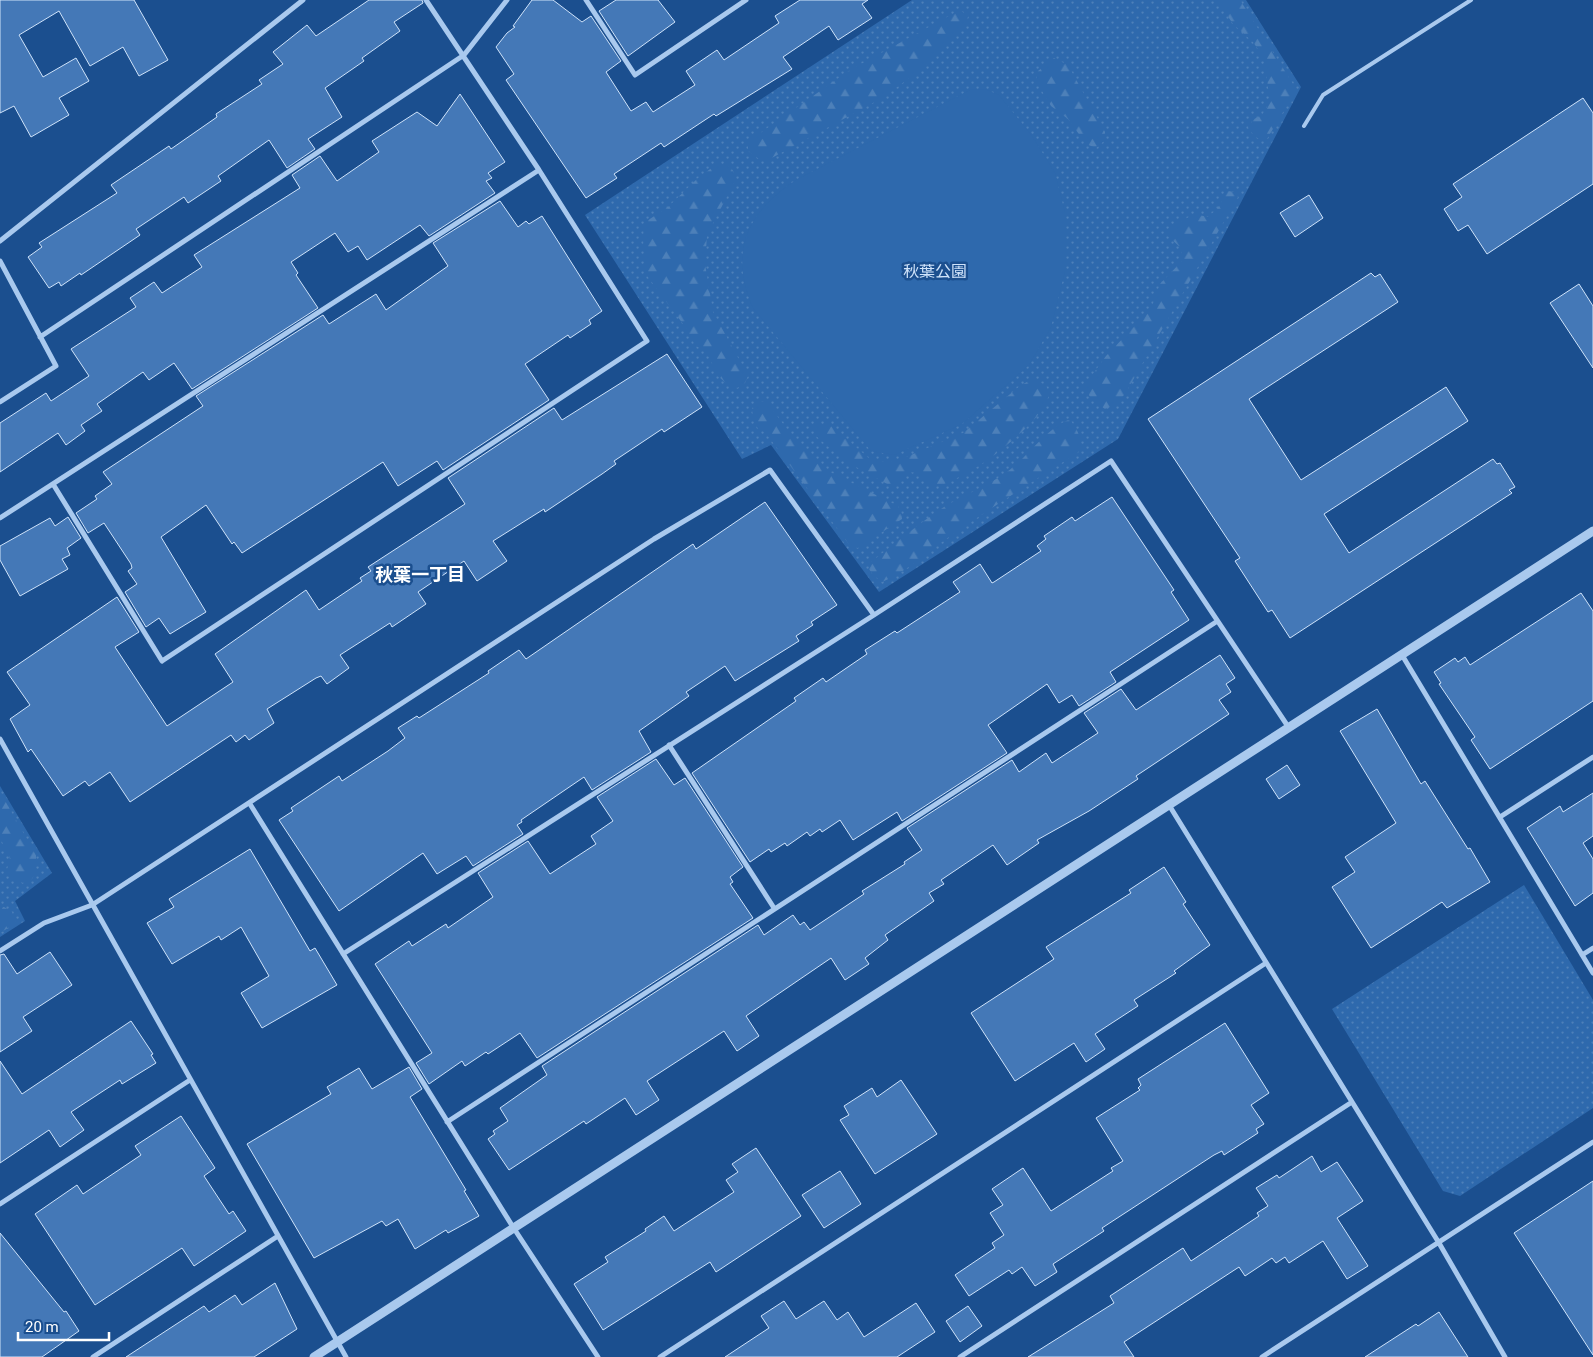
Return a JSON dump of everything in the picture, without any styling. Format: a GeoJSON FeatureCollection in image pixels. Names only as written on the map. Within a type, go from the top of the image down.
{"type":"FeatureCollection","features":[{"type":"Feature","properties":{"kind":"street"},"geometry":{"type":"LineString","coordinates":[[0,241],[303,0]]}},
{"type":"Feature","properties":{"kind":"street"},"geometry":{"type":"LineString","coordinates":[[53,484],[162,661],[647,341],[539,170],[426,0]]}},
{"type":"Feature","properties":{"kind":"street"},"geometry":{"type":"LineString","coordinates":[[40,336],[464,55],[507,0]]}},
{"type":"Feature","properties":{"kind":"street"},"geometry":{"type":"LineString","coordinates":[[586,0],[636,75],[746,0]]}},
{"type":"Feature","properties":{"kind":"street"},"geometry":{"type":"LineString","coordinates":[[0,518],[539,170]]}},
{"type":"Feature","properties":{"kind":"street"},"geometry":{"type":"LineString","coordinates":[[0,261],[56,366],[0,402]]}},
{"type":"Feature","properties":{"kind":"street"},"geometry":{"type":"LineString","coordinates":[[343,954],[874,615],[1111,461],[1216,622],[1289,728]]}},
{"type":"Feature","properties":{"kind":"street"},"geometry":{"type":"LineString","coordinates":[[0,952],[44,923],[92,905],[250,804],[654,539],[770,470],[874,615]]}},
{"type":"Feature","properties":{"kind":"street"},"geometry":{"type":"LineString","coordinates":[[314,1357],[1593,531]]}},
{"type":"Feature","properties":{"kind":"street"},"geometry":{"type":"LineString","coordinates":[[448,1122],[1216,622]]}},
{"type":"Feature","properties":{"kind":"street"},"geometry":{"type":"LineString","coordinates":[[1402,655],[1593,972]]}},
{"type":"Feature","properties":{"kind":"street"},"geometry":{"type":"LineString","coordinates":[[1,742],[346,1357]]}},
{"type":"Feature","properties":{"kind":"street"},"geometry":{"type":"LineString","coordinates":[[670,745],[774,908]]}},
{"type":"Feature","properties":{"kind":"street"},"geometry":{"type":"LineString","coordinates":[[1500,817],[1593,757]]}},
{"type":"Feature","properties":{"kind":"street"},"geometry":{"type":"LineString","coordinates":[[250,804],[513,1227],[598,1357]]}},
{"type":"Feature","properties":{"kind":"street"},"geometry":{"type":"LineString","coordinates":[[1169,805],[1439,1243],[1505,1357]]}},
{"type":"Feature","properties":{"kind":"street"},"geometry":{"type":"LineString","coordinates":[[1582,955],[1593,948]]}},
{"type":"Feature","properties":{"kind":"street"},"geometry":{"type":"LineString","coordinates":[[660,1357],[1266,963]]}},
{"type":"Feature","properties":{"kind":"street"},"geometry":{"type":"LineString","coordinates":[[0,1204],[190,1080]]}},
{"type":"Feature","properties":{"kind":"street"},"geometry":{"type":"LineString","coordinates":[[960,1357],[1352,1102]]}},
{"type":"Feature","properties":{"kind":"street"},"geometry":{"type":"LineString","coordinates":[[1262,1357],[1593,1142]]}},
{"type":"Feature","properties":{"kind":"street"},"geometry":{"type":"LineString","coordinates":[[93,1357],[278,1236]]}},
{"type":"Feature","properties":{"kind":"lane"},"geometry":{"type":"LineString","coordinates":[[1304,126],[1323,95],[1470,0]]}},
{"type":"Feature","properties":{"kind":"green space","name":"秋葉公園"},"geometry":{"type":"Polygon","coordinates":[[[912,0],[1246,0],[1301,87],[1118,439],[879,592],[771,445],[742,459],[585,215],[912,0]]]}},
{"type":"Feature","properties":{"kind":"green space"},"geometry":{"type":"Polygon","coordinates":[[[1217,0],[1240,0],[1293,84],[1295,92],[1267,139],[1261,140],[1254,136],[1248,127],[1254,119],[1262,115],[1270,102],[1264,58],[1253,42],[1233,24],[1217,0]]]}},
{"type":"Feature","properties":{"kind":"green space"},"geometry":{"type":"Polygon","coordinates":[[[960,10],[968,16],[967,21],[923,68],[882,98],[768,160],[759,159],[748,151],[748,144],[756,136],[850,70],[960,10]]]}},
{"type":"Feature","properties":{"kind":"green space"},"geometry":{"type":"Polygon","coordinates":[[[1054,58],[1068,65],[1105,132],[1104,141],[1096,148],[1086,144],[1068,119],[1051,106],[1036,81],[1038,71],[1054,58]]]}},
{"type":"Feature","properties":{"kind":"green space"},"geometry":{"type":"Polygon","coordinates":[[[985,89],[999,95],[1032,136],[1055,173],[1065,213],[1065,271],[1051,327],[1029,365],[962,424],[894,455],[871,451],[753,308],[746,288],[743,269],[743,252],[747,235],[754,220],[765,206],[796,180],[970,90],[985,89]]]}},
{"type":"Feature","properties":{"kind":"green space"},"geometry":{"type":"Polygon","coordinates":[[[717,164],[730,167],[736,179],[707,235],[705,264],[713,312],[748,376],[745,383],[737,388],[727,384],[718,376],[707,353],[695,345],[686,328],[645,273],[643,236],[645,222],[667,208],[698,178],[717,164]]]}},
{"type":"Feature","properties":{"kind":"green space"},"geometry":{"type":"Polygon","coordinates":[[[1228,191],[1234,192],[1238,197],[1125,394],[1115,405],[1105,409],[1090,396],[1085,385],[1106,356],[1151,309],[1160,284],[1182,261],[1181,248],[1168,236],[1168,229],[1194,214],[1208,217],[1217,209],[1228,191]]]}},
{"type":"Feature","properties":{"kind":"green space"},"geometry":{"type":"Polygon","coordinates":[[[1031,380],[1045,385],[1049,394],[1045,405],[1036,418],[1010,443],[989,459],[942,485],[926,486],[920,473],[908,472],[897,485],[889,485],[845,461],[816,436],[815,425],[831,426],[871,460],[889,462],[906,457],[963,433],[1021,385],[1031,380]]]}},
{"type":"Feature","properties":{"kind":"green space"},"geometry":{"type":"Polygon","coordinates":[[[766,401],[789,432],[830,472],[898,506],[902,519],[858,548],[851,547],[765,432],[758,429],[753,418],[752,408],[758,402],[766,401]]]}},
{"type":"Feature","properties":{"kind":"green space"},"geometry":{"type":"Polygon","coordinates":[[[1070,420],[1079,435],[1079,452],[965,526],[900,573],[882,582],[873,575],[869,569],[871,562],[944,507],[992,482],[1010,470],[1051,431],[1070,420]]]}},
{"type":"Feature","properties":{"kind":"green space"},"geometry":{"type":"Polygon","coordinates":[[[0,786],[52,873],[15,901],[25,921],[0,937],[0,786]]]}},
{"type":"Feature","properties":{"kind":"green space"},"geometry":{"type":"Polygon","coordinates":[[[0,792],[36,855],[36,871],[32,879],[23,883],[11,877],[6,871],[10,859],[0,835],[0,792]]]}},
{"type":"Feature","properties":{"kind":"green space"},"geometry":{"type":"Polygon","coordinates":[[[1524,885],[1593,1000],[1593,1108],[1460,1196],[1443,1191],[1332,1009],[1524,885]]]}},
{"type":"Feature","properties":{"kind":"green space"},"geometry":{"type":"Polygon","coordinates":[[[4,907],[12,912],[16,923],[0,933],[0,908],[4,907]]]}},
{"type":"Feature","properties":{"kind":"building"},"geometry":{"type":"Polygon","coordinates":[[[0,0],[134,0],[168,60],[139,76],[123,47],[90,66],[59,11],[19,35],[43,77],[76,58],[89,81],[59,98],[69,115],[31,137],[14,106],[0,113],[0,0]]]}},
{"type":"Feature","properties":{"kind":"building"},"geometry":{"type":"Polygon","coordinates":[[[369,0],[422,0],[423,3],[394,22],[400,31],[362,58],[364,61],[325,88],[342,117],[308,139],[315,149],[287,168],[269,140],[218,176],[221,181],[188,203],[184,197],[136,229],[140,235],[81,275],[80,273],[61,286],[59,282],[49,288],[28,257],[42,247],[39,243],[117,193],[111,185],[169,146],[171,149],[217,117],[216,114],[262,84],[259,80],[283,64],[273,52],[307,25],[316,36],[369,0]]]}},
{"type":"Feature","properties":{"kind":"building"},"geometry":{"type":"Polygon","coordinates":[[[532,0],[553,0],[582,22],[591,16],[621,61],[606,72],[631,111],[646,102],[653,112],[695,85],[686,71],[717,50],[724,60],[779,23],[775,16],[800,0],[868,0],[862,4],[872,18],[838,40],[829,26],[783,57],[792,69],[716,116],[714,114],[664,147],[661,143],[614,174],[617,178],[586,198],[506,80],[514,74],[496,47],[507,33],[515,27],[513,26],[532,0]]]}},
{"type":"Feature","properties":{"kind":"building"},"geometry":{"type":"Polygon","coordinates":[[[616,0],[658,0],[675,22],[628,56],[599,11],[616,0]]]}},
{"type":"Feature","properties":{"kind":"building"},"geometry":{"type":"Polygon","coordinates":[[[460,94],[505,162],[488,173],[492,178],[486,181],[495,193],[429,236],[420,225],[367,260],[358,246],[348,252],[335,233],[291,262],[298,273],[296,275],[318,308],[192,389],[174,363],[149,380],[143,372],[97,404],[102,411],[81,425],[85,431],[66,445],[58,433],[0,472],[0,423],[46,393],[51,401],[89,376],[71,349],[136,307],[130,298],[154,282],[162,293],[202,267],[194,255],[300,188],[292,175],[320,156],[337,181],[379,152],[372,141],[417,112],[437,126],[460,94]]]}},
{"type":"Feature","properties":{"kind":"building"},"geometry":{"type":"Polygon","coordinates":[[[1583,98],[1593,113],[1593,184],[1487,254],[1468,225],[1458,231],[1444,209],[1462,197],[1453,184],[1583,98]]]}},
{"type":"Feature","properties":{"kind":"building"},"geometry":{"type":"Polygon","coordinates":[[[1309,195],[1323,218],[1295,237],[1280,213],[1309,195]]]}},
{"type":"Feature","properties":{"kind":"building"},"geometry":{"type":"Polygon","coordinates":[[[500,201],[518,227],[526,221],[529,224],[542,216],[602,311],[589,320],[591,324],[570,338],[568,335],[525,364],[549,400],[443,470],[437,461],[398,486],[383,462],[242,553],[234,542],[232,544],[206,505],[161,537],[206,612],[170,634],[159,618],[146,627],[125,592],[137,584],[128,571],[132,568],[131,564],[104,523],[88,533],[76,513],[97,499],[95,496],[112,484],[103,472],[203,406],[196,396],[323,315],[329,324],[376,294],[386,310],[448,266],[433,243],[500,201]]]}},
{"type":"Feature","properties":{"kind":"building"},"geometry":{"type":"Polygon","coordinates":[[[1371,273],[1375,277],[1380,274],[1398,302],[1249,399],[1301,480],[1446,387],[1468,421],[1324,514],[1349,553],[1493,459],[1497,464],[1500,463],[1515,487],[1509,490],[1512,493],[1290,638],[1272,610],[1268,612],[1235,561],[1240,558],[1148,419],[1371,273]]]}},
{"type":"Feature","properties":{"kind":"building"},"geometry":{"type":"Polygon","coordinates":[[[1579,284],[1593,306],[1593,368],[1550,303],[1579,284]]]}},
{"type":"Feature","properties":{"kind":"building"},"geometry":{"type":"Polygon","coordinates":[[[667,354],[702,407],[664,432],[662,429],[614,461],[616,464],[545,512],[544,509],[493,541],[507,561],[477,581],[464,561],[418,592],[426,604],[392,627],[390,623],[340,655],[349,668],[327,684],[321,676],[316,678],[267,709],[274,723],[249,740],[245,735],[236,742],[231,735],[130,802],[110,772],[89,786],[85,781],[63,796],[31,749],[28,752],[10,719],[30,705],[7,672],[117,597],[139,632],[115,647],[167,726],[233,682],[215,654],[306,590],[319,610],[362,581],[360,578],[371,571],[368,567],[465,504],[448,478],[554,408],[562,420],[667,354]]]}},
{"type":"Feature","properties":{"kind":"building"},"geometry":{"type":"Polygon","coordinates":[[[1112,497],[1174,590],[1171,592],[1189,620],[1110,672],[1116,682],[1079,706],[1072,695],[1059,703],[1047,684],[988,725],[1007,753],[902,821],[897,812],[853,840],[840,820],[822,832],[820,829],[810,836],[807,832],[787,846],[785,843],[771,852],[769,849],[750,862],[692,773],[796,701],[794,698],[823,678],[826,682],[867,654],[865,650],[895,631],[897,633],[960,592],[953,582],[980,564],[992,583],[994,582],[1041,551],[1037,546],[1046,539],[1044,536],[1072,517],[1075,521],[1112,497]]]}},
{"type":"Feature","properties":{"kind":"building"},"geometry":{"type":"Polygon","coordinates":[[[765,502],[837,605],[811,622],[813,625],[796,636],[799,641],[735,681],[725,666],[686,692],[689,696],[639,731],[651,752],[592,790],[584,777],[521,820],[522,822],[517,825],[523,834],[473,866],[466,856],[437,874],[423,853],[339,911],[279,820],[293,811],[291,808],[339,776],[342,781],[388,751],[405,738],[398,728],[417,716],[419,718],[489,673],[488,671],[519,650],[526,659],[693,544],[696,549],[765,502]]]}},
{"type":"Feature","properties":{"kind":"building"},"geometry":{"type":"Polygon","coordinates":[[[68,517],[81,538],[67,548],[70,555],[62,559],[68,569],[20,596],[0,560],[0,546],[50,518],[55,526],[68,517]]]}},
{"type":"Feature","properties":{"kind":"building"},"geometry":{"type":"Polygon","coordinates":[[[1581,593],[1593,611],[1593,701],[1490,769],[1471,740],[1475,737],[1439,684],[1441,683],[1434,672],[1455,658],[1458,662],[1465,657],[1470,665],[1581,593]]]}},
{"type":"Feature","properties":{"kind":"building"},"geometry":{"type":"Polygon","coordinates":[[[1220,655],[1235,678],[1226,684],[1231,692],[1219,700],[1229,714],[1136,776],[1138,779],[1089,811],[1037,840],[1039,843],[1007,865],[993,845],[941,880],[944,884],[929,893],[934,901],[885,935],[888,940],[865,958],[869,964],[845,980],[831,958],[746,1016],[759,1036],[737,1051],[724,1031],[647,1081],[659,1100],[636,1115],[625,1098],[586,1124],[584,1121],[509,1170],[488,1139],[495,1134],[493,1131],[508,1121],[500,1108],[547,1075],[542,1066],[758,925],[764,935],[793,915],[800,925],[804,922],[810,930],[864,894],[862,891],[905,864],[904,862],[922,850],[907,828],[1012,760],[1019,772],[1046,753],[1052,763],[1098,733],[1084,713],[1121,689],[1136,710],[1220,655]]]}},
{"type":"Feature","properties":{"kind":"building"},"geometry":{"type":"Polygon","coordinates":[[[1377,709],[1421,784],[1425,781],[1468,849],[1470,848],[1490,882],[1447,908],[1442,902],[1371,948],[1332,887],[1355,872],[1345,857],[1396,823],[1340,731],[1377,709]]]}},
{"type":"Feature","properties":{"kind":"building"},"geometry":{"type":"Polygon","coordinates":[[[656,759],[674,785],[685,778],[743,867],[730,877],[733,882],[730,884],[753,918],[537,1058],[520,1033],[488,1054],[486,1052],[465,1066],[462,1061],[429,1084],[416,1063],[432,1053],[375,964],[409,941],[412,946],[446,924],[448,928],[493,897],[478,873],[528,841],[550,874],[596,844],[591,836],[613,821],[597,797],[656,759]]]}},
{"type":"Feature","properties":{"kind":"building"},"geometry":{"type":"Polygon","coordinates":[[[1287,765],[1300,785],[1279,799],[1266,779],[1287,765]]]}},
{"type":"Feature","properties":{"kind":"building"},"geometry":{"type":"Polygon","coordinates":[[[1593,793],[1593,836],[1583,843],[1593,859],[1593,893],[1575,906],[1527,828],[1560,806],[1563,812],[1593,793]]]}},
{"type":"Feature","properties":{"kind":"building"},"geometry":{"type":"Polygon","coordinates":[[[250,849],[310,951],[315,948],[337,985],[262,1028],[241,993],[269,976],[241,927],[221,940],[219,936],[172,964],[147,923],[174,907],[169,899],[250,849]]]}},
{"type":"Feature","properties":{"kind":"building"},"geometry":{"type":"Polygon","coordinates":[[[1164,867],[1186,902],[1183,904],[1210,945],[1174,971],[1176,973],[1134,1000],[1138,1006],[1095,1034],[1105,1049],[1086,1062],[1074,1043],[1015,1081],[971,1013],[1054,959],[1046,947],[1131,893],[1129,890],[1164,867]]]}},
{"type":"Feature","properties":{"kind":"building"},"geometry":{"type":"Polygon","coordinates":[[[50,952],[72,985],[23,1017],[32,1031],[0,1052],[0,955],[4,954],[17,974],[50,952]]]}},
{"type":"Feature","properties":{"kind":"building"},"geometry":{"type":"Polygon","coordinates":[[[131,1021],[153,1054],[151,1055],[156,1063],[122,1084],[120,1080],[71,1112],[84,1130],[60,1147],[49,1130],[0,1163],[0,1061],[22,1094],[131,1021]]]}},
{"type":"Feature","properties":{"kind":"building"},"geometry":{"type":"Polygon","coordinates":[[[1225,1023],[1269,1093],[1251,1105],[1264,1124],[1256,1129],[1258,1133],[1224,1155],[1222,1151],[1214,1155],[1102,1228],[1104,1231],[1053,1264],[1057,1272],[1035,1286],[1022,1267],[1012,1274],[1009,1270],[969,1296],[955,1275],[995,1248],[992,1243],[1004,1235],[990,1213],[1003,1205],[992,1189],[1023,1168],[1051,1211],[1113,1171],[1111,1168],[1123,1161],[1096,1118],[1140,1090],[1138,1088],[1141,1085],[1138,1079],[1225,1023]]]}},
{"type":"Feature","properties":{"kind":"building"},"geometry":{"type":"Polygon","coordinates":[[[409,1067],[422,1089],[410,1097],[466,1190],[464,1191],[479,1216],[448,1233],[446,1230],[415,1249],[398,1219],[386,1226],[382,1221],[314,1258],[247,1144],[331,1094],[327,1087],[359,1068],[372,1089],[409,1067]]]}},
{"type":"Feature","properties":{"kind":"building"},"geometry":{"type":"Polygon","coordinates":[[[901,1080],[937,1134],[875,1174],[840,1120],[849,1115],[844,1106],[872,1088],[877,1097],[901,1080]]]}},
{"type":"Feature","properties":{"kind":"building"},"geometry":{"type":"Polygon","coordinates":[[[181,1116],[215,1168],[204,1176],[229,1214],[233,1211],[246,1231],[194,1266],[182,1248],[95,1305],[35,1214],[77,1185],[83,1194],[141,1155],[135,1146],[181,1116]]]}},
{"type":"Feature","properties":{"kind":"building"},"geometry":{"type":"Polygon","coordinates":[[[756,1148],[801,1216],[716,1272],[710,1262],[603,1330],[574,1284],[608,1262],[605,1257],[646,1231],[645,1229],[664,1216],[674,1231],[734,1192],[726,1180],[738,1172],[732,1164],[756,1148]]]}},
{"type":"Feature","properties":{"kind":"building"},"geometry":{"type":"Polygon","coordinates":[[[1312,1156],[1321,1172],[1337,1162],[1363,1201],[1337,1218],[1368,1266],[1347,1279],[1323,1241],[1289,1263],[1285,1257],[1276,1263],[1272,1258],[1245,1276],[1239,1267],[1124,1342],[1134,1357],[1028,1357],[1114,1303],[1110,1296],[1183,1248],[1191,1261],[1259,1216],[1257,1213],[1268,1206],[1256,1188],[1277,1175],[1279,1178],[1312,1156]]]}},
{"type":"Feature","properties":{"kind":"building"},"geometry":{"type":"Polygon","coordinates":[[[840,1171],[861,1204],[824,1228],[802,1195],[840,1171]]]}},
{"type":"Feature","properties":{"kind":"building"},"geometry":{"type":"Polygon","coordinates":[[[1593,1181],[1593,1355],[1514,1233],[1593,1181]]]}},
{"type":"Feature","properties":{"kind":"building"},"geometry":{"type":"Polygon","coordinates":[[[0,1233],[64,1312],[66,1311],[79,1331],[42,1357],[0,1357],[0,1233]]]}},
{"type":"Feature","properties":{"kind":"building"},"geometry":{"type":"Polygon","coordinates":[[[275,1283],[297,1329],[254,1357],[126,1357],[204,1306],[209,1312],[235,1295],[242,1305],[275,1283]]]}},
{"type":"Feature","properties":{"kind":"building"},"geometry":{"type":"Polygon","coordinates":[[[784,1301],[796,1319],[824,1301],[837,1320],[848,1312],[864,1337],[916,1303],[935,1332],[897,1357],[725,1357],[769,1328],[761,1316],[784,1301]]]}},
{"type":"Feature","properties":{"kind":"building"},"geometry":{"type":"Polygon","coordinates":[[[968,1306],[982,1326],[960,1342],[946,1321],[968,1306]]]}},
{"type":"Feature","properties":{"kind":"building"},"geometry":{"type":"Polygon","coordinates":[[[1439,1312],[1468,1357],[1365,1357],[1416,1324],[1418,1326],[1439,1312]]]}},
{"type":"Feature","properties":{"kind":"district","name":"秋葉一丁目"},"geometry":{"type":"Point","coordinates":[420,574]}}]}
